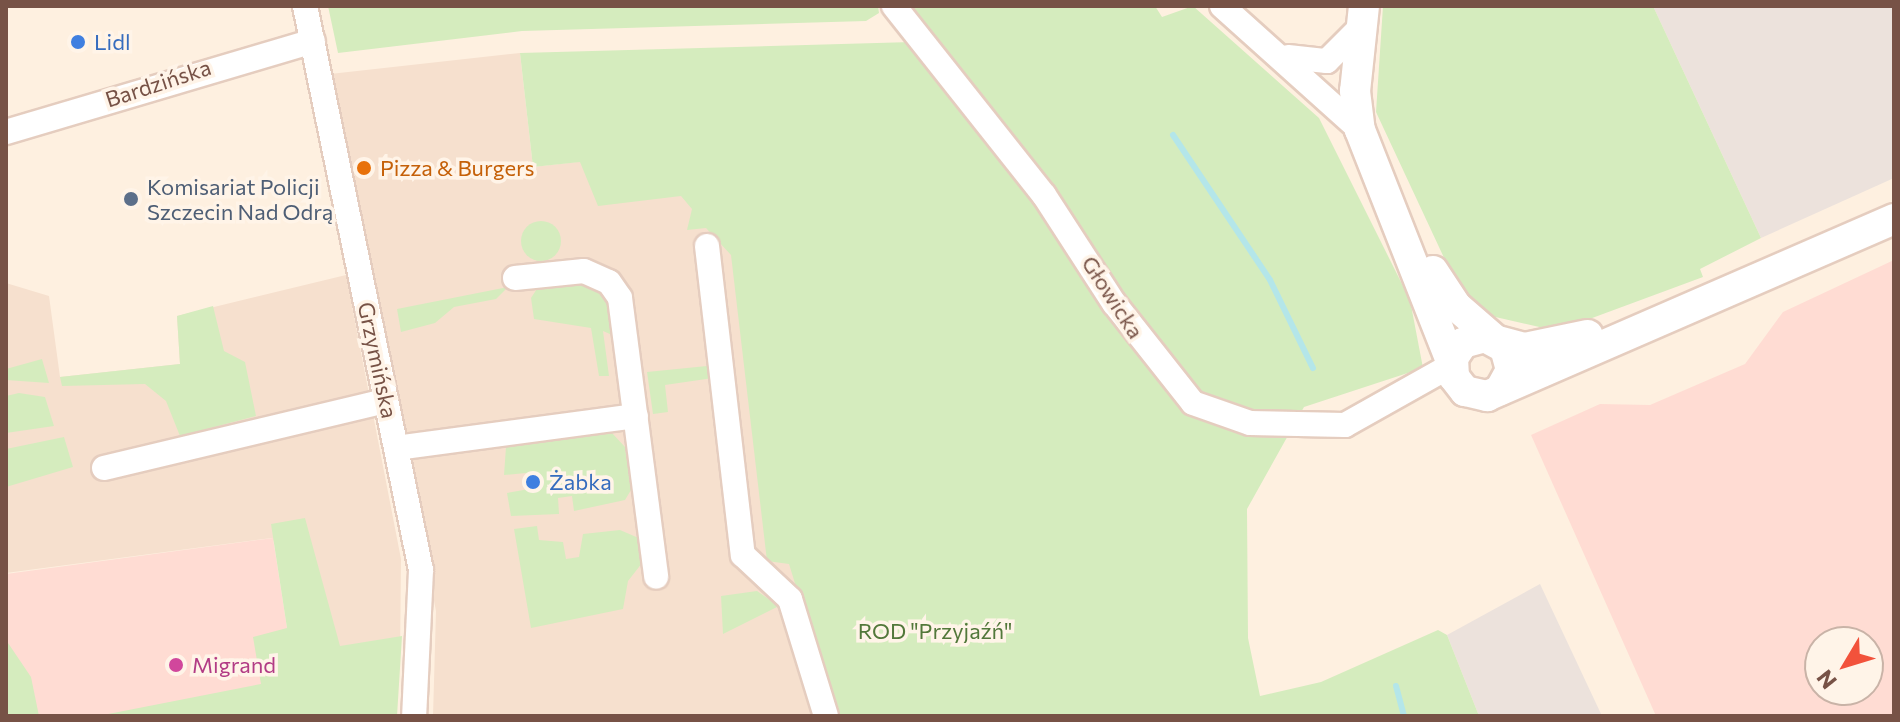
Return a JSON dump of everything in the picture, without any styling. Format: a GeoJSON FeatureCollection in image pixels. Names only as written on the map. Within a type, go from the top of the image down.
{"type":"FeatureCollection","features":[{"type":"Feature","properties":{"kind":"street","name":"Grzymińska"},"geometry":{"type":"LineString","coordinates":[[305,6],[422,584],[414,716]]}},
{"type":"Feature","properties":{"kind":"street","name":"Głowicka"},"geometry":{"type":"LineString","coordinates":[[894,6],[1044,195],[1114,303],[1193,403],[1250,423],[1323,428],[1412,393],[1455,372]]}},
{"type":"Feature","properties":{"kind":"street"},"geometry":{"type":"LineString","coordinates":[[1222,6],[1276,51],[1360,130],[1455,372],[1478,396],[1500,390],[1691,309],[1894,219]]}},
{"type":"Feature","properties":{"kind":"street"},"geometry":{"type":"LineString","coordinates":[[1276,51],[1322,63],[1348,47],[1363,16]]}},
{"type":"Feature","properties":{"kind":"street"},"geometry":{"type":"LineString","coordinates":[[1360,130],[1363,16]]}},
{"type":"Feature","properties":{"kind":"street","name":"Bardzińska"},"geometry":{"type":"LineString","coordinates":[[6,132],[313,41]]}},
{"type":"Feature","properties":{"kind":"street"},"geometry":{"type":"LineString","coordinates":[[1379,175],[1449,297],[1496,340],[1511,365],[1500,390]]}},
{"type":"Feature","properties":{"kind":"street"},"geometry":{"type":"LineString","coordinates":[[707,246],[743,555],[790,599],[826,716]]}},
{"type":"Feature","properties":{"kind":"street"},"geometry":{"type":"LineString","coordinates":[[515,278],[584,271],[609,282],[625,313],[656,577]]}},
{"type":"Feature","properties":{"kind":"street"},"geometry":{"type":"LineString","coordinates":[[1455,372],[1467,340],[1496,340],[1536,347],[1691,309]]}},
{"type":"Feature","properties":{"kind":"street"},"geometry":{"type":"LineString","coordinates":[[104,468],[386,401]]}},
{"type":"Feature","properties":{"kind":"street"},"geometry":{"type":"LineString","coordinates":[[396,448],[636,416]]}},
{"type":"Feature","properties":{"kind":"shaded area"},"geometry":{"type":"Polygon","coordinates":[[[1653,6],[1894,6],[1894,178],[1761,238],[1653,6]]]}},
{"type":"Feature","properties":{"kind":"shaded area"},"geometry":{"type":"Polygon","coordinates":[[[520,53],[533,167],[612,158],[729,187],[836,716],[433,716],[436,611],[330,74],[520,53]]]}},
{"type":"Feature","properties":{"kind":"shaded area"},"geometry":{"type":"Polygon","coordinates":[[[1894,260],[1894,716],[1656,716],[1531,435],[1600,404],[1650,405],[1745,364],[1783,312],[1894,260]]]}},
{"type":"Feature","properties":{"kind":"shaded area"},"geometry":{"type":"Polygon","coordinates":[[[346,275],[401,559],[400,660],[333,659],[272,538],[6,573],[6,283],[49,296],[60,377],[180,364],[177,316],[346,275]]]}},
{"type":"Feature","properties":{"kind":"shaded area"},"geometry":{"type":"Polygon","coordinates":[[[273,538],[287,628],[393,716],[6,716],[6,574],[273,538]]]}},
{"type":"Feature","properties":{"kind":"shaded area"},"geometry":{"type":"Polygon","coordinates":[[[1540,584],[1602,716],[1479,716],[1447,635],[1540,584]]]}},
{"type":"Feature","properties":{"kind":"green space"},"geometry":{"type":"Polygon","coordinates":[[[328,6],[878,6],[879,13],[866,21],[522,31],[338,53],[328,6]]]}},
{"type":"Feature","properties":{"kind":"green space","name":"ROD \"Przyjaźń\""},"geometry":{"type":"Polygon","coordinates":[[[907,6],[1155,6],[1162,17],[1193,6],[1319,118],[1410,300],[1423,368],[1304,407],[1247,509],[1248,638],[1260,696],[1321,682],[1438,630],[1447,635],[1479,716],[836,716],[789,564],[767,561],[731,255],[706,228],[687,230],[692,209],[681,196],[598,206],[580,162],[533,167],[520,53],[912,42],[1038,210],[1054,197],[907,6]]]}},
{"type":"Feature","properties":{"kind":"green space"},"geometry":{"type":"Polygon","coordinates":[[[1383,6],[1653,6],[1761,238],[1700,269],[1703,277],[1557,331],[1491,316],[1460,292],[1376,112],[1383,6]]]}},
{"type":"Feature","properties":{"kind":"green space"},"geometry":{"type":"Polygon","coordinates":[[[541,221],[555,227],[561,241],[555,255],[541,261],[527,255],[521,241],[527,227],[541,221]]]}},
{"type":"Feature","properties":{"kind":"green space"},"geometry":{"type":"Polygon","coordinates":[[[577,278],[607,294],[619,338],[603,331],[609,376],[599,376],[591,328],[534,319],[531,298],[542,281],[577,278]]]}},
{"type":"Feature","properties":{"kind":"green space"},"geometry":{"type":"Polygon","coordinates":[[[508,287],[496,299],[454,307],[435,323],[401,332],[397,309],[508,287]]]}},
{"type":"Feature","properties":{"kind":"green space"},"geometry":{"type":"Polygon","coordinates":[[[213,306],[224,351],[245,362],[256,416],[180,436],[166,401],[145,384],[62,386],[60,377],[180,364],[177,316],[213,306]]]}},
{"type":"Feature","properties":{"kind":"green space"},"geometry":{"type":"Polygon","coordinates":[[[42,359],[49,383],[6,380],[6,369],[42,359]]]}},
{"type":"Feature","properties":{"kind":"green space"},"geometry":{"type":"Polygon","coordinates":[[[717,365],[713,378],[665,385],[668,412],[653,414],[647,372],[717,365]]]}},
{"type":"Feature","properties":{"kind":"green space"},"geometry":{"type":"Polygon","coordinates":[[[19,393],[45,397],[54,426],[6,433],[6,396],[19,393]]]}},
{"type":"Feature","properties":{"kind":"green space"},"geometry":{"type":"Polygon","coordinates":[[[612,433],[625,447],[631,490],[625,500],[574,511],[572,496],[558,498],[559,514],[511,516],[507,493],[529,489],[526,473],[504,475],[506,447],[612,433]]]}},
{"type":"Feature","properties":{"kind":"green space"},"geometry":{"type":"Polygon","coordinates":[[[64,437],[73,467],[6,487],[6,449],[64,437]]]}},
{"type":"Feature","properties":{"kind":"green space"},"geometry":{"type":"Polygon","coordinates":[[[305,518],[340,646],[402,636],[397,716],[98,716],[261,684],[253,637],[287,628],[271,524],[305,518]]]}},
{"type":"Feature","properties":{"kind":"green space"},"geometry":{"type":"Polygon","coordinates":[[[537,526],[539,540],[563,542],[566,559],[579,557],[583,534],[620,530],[641,539],[646,558],[628,581],[623,609],[531,628],[514,529],[537,526]]]}},
{"type":"Feature","properties":{"kind":"green space"},"geometry":{"type":"Polygon","coordinates":[[[757,591],[779,606],[723,634],[721,596],[757,591]]]}},
{"type":"Feature","properties":{"kind":"green space"},"geometry":{"type":"Polygon","coordinates":[[[6,640],[31,677],[39,716],[6,716],[6,640]]]}},
{"type":"Feature","properties":{"kind":"waterway"},"geometry":{"type":"LineString","coordinates":[[1173,135],[1270,280],[1313,368]]}},
{"type":"Feature","properties":{"kind":"waterway"},"geometry":{"type":"LineString","coordinates":[[1396,686],[1404,716]]}},
{"type":"Feature","properties":{"kind":"place","name":"Lidl"},"geometry":{"type":"Point","coordinates":[78,42]}},
{"type":"Feature","properties":{"kind":"place","name":"Pizza & Burgers"},"geometry":{"type":"Point","coordinates":[364,168]}},
{"type":"Feature","properties":{"kind":"place","name":"Komisariat Policji Szczecin Nad Odrą"},"geometry":{"type":"Point","coordinates":[131,199]}},
{"type":"Feature","properties":{"kind":"place","name":"Żabka"},"geometry":{"type":"Point","coordinates":[533,482]}},
{"type":"Feature","properties":{"kind":"place","name":"Migrand"},"geometry":{"type":"Point","coordinates":[176,665]}}]}
